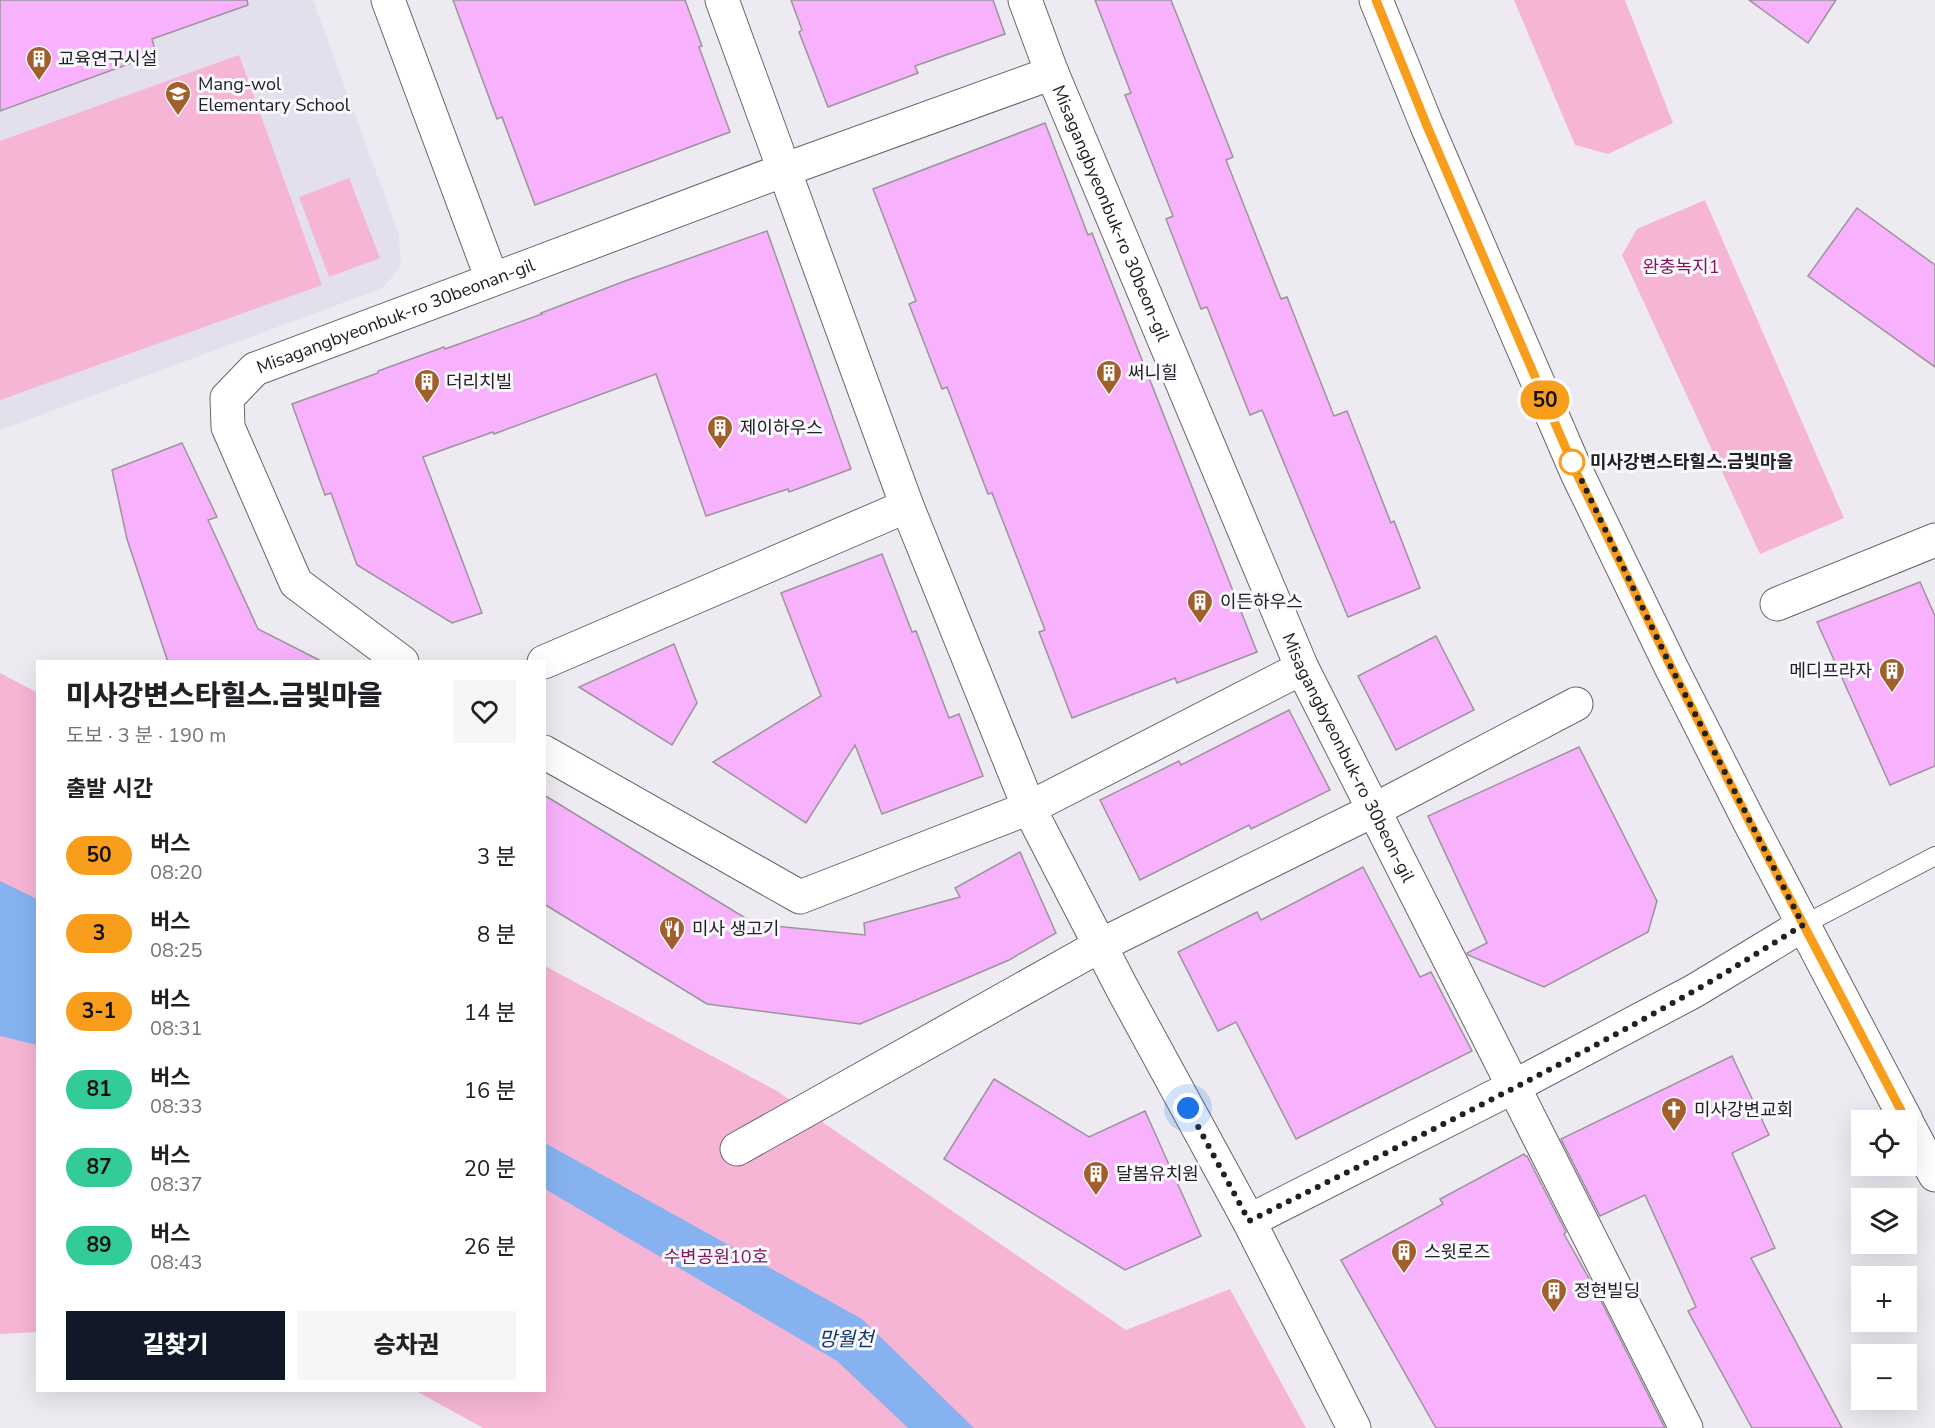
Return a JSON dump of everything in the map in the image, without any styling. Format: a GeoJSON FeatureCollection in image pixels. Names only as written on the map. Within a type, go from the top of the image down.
{"type":"FeatureCollection","features":[{"type":"Feature","properties":{"kind":"street"},"geometry":{"type":"LineString","coordinates":[[388,0],[492,279]]}},
{"type":"Feature","properties":{"kind":"street"},"geometry":{"type":"LineString","coordinates":[[722,0],[907,506],[1029,808],[1249,1221],[1354,1428]]}},
{"type":"Feature","properties":{"kind":"street","name":"Misagangbyeonbuk-ro 30beon-gil"},"geometry":{"type":"LineString","coordinates":[[1024,0],[1052,73],[1302,668],[1686,1428]]}},
{"type":"Feature","properties":{"kind":"street"},"geometry":{"type":"LineString","coordinates":[[1376,0],[1427,126],[1576,472],[1671,667],[1900,1110]]}},
{"type":"Feature","properties":{"kind":"street","name":"Misagangbyeonbuk-ro 30beonan-gil"},"geometry":{"type":"LineString","coordinates":[[399,660],[296,583],[228,427],[227,398],[255,369],[784,170],[1052,73]]}},
{"type":"Feature","properties":{"kind":"street"},"geometry":{"type":"LineString","coordinates":[[546,661],[907,506]]}},
{"type":"Feature","properties":{"kind":"street"},"geometry":{"type":"LineString","coordinates":[[1777,604],[1935,540]]}},
{"type":"Feature","properties":{"kind":"street"},"geometry":{"type":"LineString","coordinates":[[546,753],[800,897],[1029,808],[1302,668]]}},
{"type":"Feature","properties":{"kind":"street"},"geometry":{"type":"LineString","coordinates":[[737,1149],[1101,945],[1374,810],[1576,704]]}},
{"type":"Feature","properties":{"kind":"street"},"geometry":{"type":"LineString","coordinates":[[1249,1221],[1513,1087],[1694,991],[1803,925]]}},
{"type":"Feature","properties":{"kind":"street"},"geometry":{"type":"LineString","coordinates":[[1917,1141],[1935,1175]]}},
{"type":"Feature","properties":{"kind":"lane"},"geometry":{"type":"LineString","coordinates":[[1803,925],[1935,856]]}},
{"type":"Feature","properties":{"kind":"shaded area","name":"Mang-wol Elementary School"},"geometry":{"type":"Polygon","coordinates":[[[0,0],[313,0],[399,235],[401,266],[383,288],[0,430],[0,0]]]}},
{"type":"Feature","properties":{"kind":"green space"},"geometry":{"type":"Polygon","coordinates":[[[1514,0],[1625,0],[1673,123],[1608,154],[1575,145],[1514,0]]]}},
{"type":"Feature","properties":{"kind":"green space"},"geometry":{"type":"Polygon","coordinates":[[[239,55],[322,285],[0,400],[0,141],[239,55]]]}},
{"type":"Feature","properties":{"kind":"green space"},"geometry":{"type":"Polygon","coordinates":[[[349,178],[380,258],[329,277],[299,197],[349,178]]]}},
{"type":"Feature","properties":{"kind":"green space","name":"완충녹지1"},"geometry":{"type":"Polygon","coordinates":[[[1705,200],[1844,518],[1760,554],[1622,255],[1637,229],[1705,200]]]}},
{"type":"Feature","properties":{"kind":"green space"},"geometry":{"type":"Polygon","coordinates":[[[0,673],[36,692],[36,1332],[0,1334],[0,673]]]}},
{"type":"Feature","properties":{"kind":"green space","name":"수변공원10호"},"geometry":{"type":"Polygon","coordinates":[[[546,967],[777,1091],[1126,1330],[1230,1289],[1306,1428],[483,1428],[418,1392],[546,1392],[546,967]]]}},
{"type":"Feature","properties":{"kind":"water"},"geometry":{"type":"Polygon","coordinates":[[[0,881],[36,899],[36,1045],[0,1036],[0,881]]]}},
{"type":"Feature","properties":{"kind":"water","name":"망월천"},"geometry":{"type":"Polygon","coordinates":[[[546,1144],[862,1319],[974,1428],[908,1428],[837,1361],[546,1190],[546,1144]]]}},
{"type":"Feature","properties":{"kind":"building","name":"교육연구시설"},"geometry":{"type":"Polygon","coordinates":[[[0,0],[247,0],[248,5],[152,39],[156,54],[0,111],[0,0]]]}},
{"type":"Feature","properties":{"kind":"building"},"geometry":{"type":"Polygon","coordinates":[[[453,0],[685,0],[702,46],[699,47],[730,132],[535,205],[502,117],[497,119],[453,0]]]}},
{"type":"Feature","properties":{"kind":"building"},"geometry":{"type":"Polygon","coordinates":[[[791,0],[993,0],[1005,34],[915,66],[918,73],[828,107],[799,32],[802,30],[791,0]]]}},
{"type":"Feature","properties":{"kind":"building"},"geometry":{"type":"Polygon","coordinates":[[[1095,0],[1171,0],[1233,157],[1226,160],[1281,299],[1287,297],[1334,416],[1347,411],[1391,523],[1394,521],[1420,588],[1348,617],[1262,410],[1250,415],[1207,307],[1201,309],[1166,219],[1173,216],[1125,95],[1131,93],[1095,0]]]}},
{"type":"Feature","properties":{"kind":"building"},"geometry":{"type":"Polygon","coordinates":[[[1749,0],[1836,0],[1808,43],[1749,0]]]}},
{"type":"Feature","properties":{"kind":"building"},"geometry":{"type":"Polygon","coordinates":[[[1045,123],[1088,235],[1092,233],[1257,652],[1177,683],[1175,678],[1072,718],[1039,632],[1045,630],[992,493],[988,494],[947,387],[942,389],[909,304],[916,301],[873,189],[1045,123]]]}},
{"type":"Feature","properties":{"kind":"building"},"geometry":{"type":"Polygon","coordinates":[[[1857,208],[1935,265],[1935,367],[1808,276],[1857,208]]]}},
{"type":"Feature","properties":{"kind":"building"},"geometry":{"type":"Polygon","coordinates":[[[767,231],[851,469],[789,492],[788,489],[706,516],[656,374],[494,434],[493,432],[423,457],[482,613],[452,623],[357,565],[331,493],[325,495],[292,404],[767,231]]]}},
{"type":"Feature","properties":{"kind":"building"},"geometry":{"type":"Polygon","coordinates":[[[182,443],[217,517],[208,520],[258,629],[319,660],[167,660],[127,539],[112,470],[182,443]]]}},
{"type":"Feature","properties":{"kind":"building"},"geometry":{"type":"Polygon","coordinates":[[[882,554],[912,632],[916,631],[949,718],[959,714],[983,776],[882,814],[855,745],[806,823],[713,762],[821,696],[781,593],[882,554]]]}},
{"type":"Feature","properties":{"kind":"building","name":"메디프라자"},"geometry":{"type":"Polygon","coordinates":[[[1920,582],[1935,616],[1935,766],[1890,785],[1817,622],[1920,582]]]}},
{"type":"Feature","properties":{"kind":"building"},"geometry":{"type":"Polygon","coordinates":[[[1436,636],[1474,710],[1396,750],[1358,676],[1436,636]]]}},
{"type":"Feature","properties":{"kind":"building"},"geometry":{"type":"Polygon","coordinates":[[[674,644],[697,703],[672,745],[579,687],[674,644]]]}},
{"type":"Feature","properties":{"kind":"building"},"geometry":{"type":"Polygon","coordinates":[[[1289,710],[1330,790],[1251,829],[1249,825],[1140,880],[1100,800],[1179,761],[1181,765],[1289,710]]]}},
{"type":"Feature","properties":{"kind":"building"},"geometry":{"type":"Polygon","coordinates":[[[1579,747],[1657,901],[1648,932],[1544,987],[1468,955],[1467,953],[1487,943],[1428,816],[1579,747]]]}},
{"type":"Feature","properties":{"kind":"building"},"geometry":{"type":"Polygon","coordinates":[[[546,796],[755,924],[865,935],[864,923],[960,897],[955,888],[1020,852],[1056,933],[1009,960],[860,1024],[707,1004],[546,905],[546,796]]]}},
{"type":"Feature","properties":{"kind":"building"},"geometry":{"type":"Polygon","coordinates":[[[1363,867],[1420,977],[1431,972],[1472,1051],[1296,1139],[1236,1022],[1218,1031],[1178,952],[1257,912],[1261,920],[1363,867]]]}},
{"type":"Feature","properties":{"kind":"building"},"geometry":{"type":"Polygon","coordinates":[[[1732,1056],[1769,1135],[1732,1153],[1775,1248],[1751,1258],[1842,1428],[1752,1428],[1688,1311],[1696,1307],[1645,1195],[1600,1216],[1561,1139],[1732,1056]]]}},
{"type":"Feature","properties":{"kind":"building","name":"달봄유치원"},"geometry":{"type":"Polygon","coordinates":[[[994,1079],[1089,1137],[1145,1111],[1201,1236],[1125,1270],[944,1159],[994,1079]]]}},
{"type":"Feature","properties":{"kind":"building"},"geometry":{"type":"Polygon","coordinates":[[[1524,1154],[1665,1428],[1436,1428],[1341,1260],[1443,1204],[1440,1199],[1524,1154]]]}},
{"type":"Feature","properties":{"kind":"bus line","name":"50"},"geometry":{"type":"LineString","coordinates":[[1376,0],[1427,126],[1576,472],[1749,821],[1901,1110]]}},
{"type":"Feature","properties":{"kind":"place","name":"교육연구시설"},"geometry":{"type":"Point","coordinates":[39,82]}},
{"type":"Feature","properties":{"kind":"place","name":"Mang-wol Elementary School"},"geometry":{"type":"Point","coordinates":[178,117]}},
{"type":"Feature","properties":{"kind":"place","name":"써니힐"},"geometry":{"type":"Point","coordinates":[1109,396]}},
{"type":"Feature","properties":{"kind":"place","name":"더리치빌"},"geometry":{"type":"Point","coordinates":[427,405]}},
{"type":"Feature","properties":{"kind":"place","name":"제이하우스"},"geometry":{"type":"Point","coordinates":[720,451]}},
{"type":"Feature","properties":{"kind":"place","name":"미사강변스타힐스.금빛마을"},"geometry":{"type":"Point","coordinates":[1572,462]}},
{"type":"Feature","properties":{"kind":"place","name":"이든하우스"},"geometry":{"type":"Point","coordinates":[1200,625]}},
{"type":"Feature","properties":{"kind":"place","name":"메디프라자"},"geometry":{"type":"Point","coordinates":[1892,694]}},
{"type":"Feature","properties":{"kind":"place","name":"미사 생고기"},"geometry":{"type":"Point","coordinates":[672,952]}},
{"type":"Feature","properties":{"kind":"place","name":"미사강변교회"},"geometry":{"type":"Point","coordinates":[1674,1133]}},
{"type":"Feature","properties":{"kind":"place","name":"달봄유치원"},"geometry":{"type":"Point","coordinates":[1096,1197]}},
{"type":"Feature","properties":{"kind":"place","name":"스윗로즈"},"geometry":{"type":"Point","coordinates":[1404,1275]}},
{"type":"Feature","properties":{"kind":"place","name":"정현빌딩"},"geometry":{"type":"Point","coordinates":[1554,1314]}},
{"type":"Feature","properties":{"kind":"route"},"geometry":{"type":"LineString","coordinates":[[1188,1108],[1249,1221],[1513,1087],[1694,991],[1803,925],[1671,667],[1568,452],[1572,462]]}}]}
